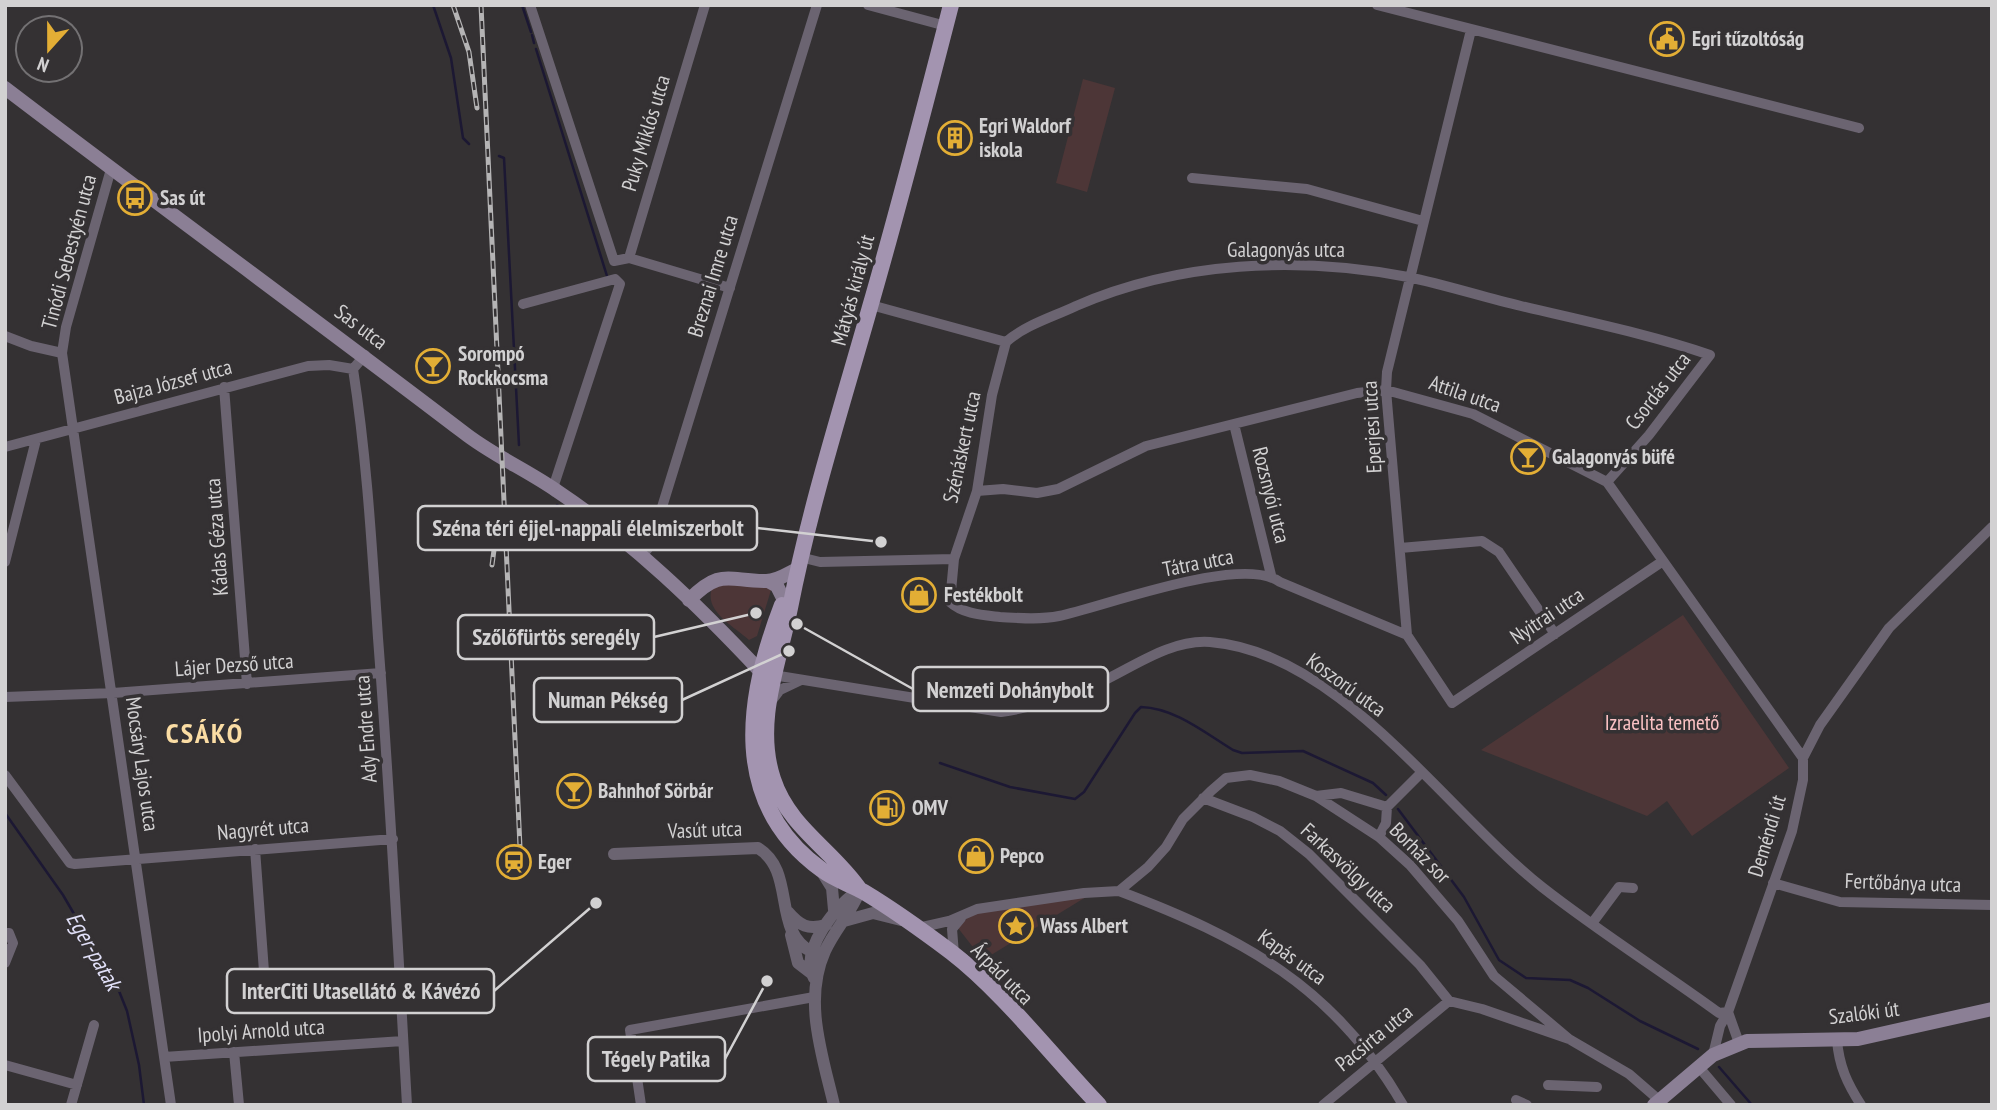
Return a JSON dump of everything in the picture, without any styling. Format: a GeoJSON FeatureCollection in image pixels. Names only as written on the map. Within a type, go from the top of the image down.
{"type":"FeatureCollection","features":[{"type":"Feature","properties":{"kind":"main road","name":"Mátyás király út"},"geometry":{"type":"LineString","coordinates":[[860,890],[850,875],[802,830],[785,805],[771,769],[767,740],[766,673],[871,305],[951,5]]}},
{"type":"Feature","properties":{"kind":"main road","name":"Sas utca"},"geometry":{"type":"LineString","coordinates":[[5,88],[365,355],[465,434],[553,488],[642,556],[766,673]]}},
{"type":"Feature","properties":{"kind":"main road","name":"Mátyás király út"},"geometry":{"type":"LineString","coordinates":[[797,570],[784,600],[752,738],[759,787],[792,843],[820,869],[842,883],[860,890]]}},
{"type":"Feature","properties":{"kind":"main road"},"geometry":{"type":"LineString","coordinates":[[768,581],[797,570]]}},
{"type":"Feature","properties":{"kind":"main road"},"geometry":{"type":"LineString","coordinates":[[689,600],[704,585],[724,577],[768,581],[777,586],[784,600]]}},
{"type":"Feature","properties":{"kind":"main road","name":"Árpád utca"},"geometry":{"type":"LineString","coordinates":[[860,890],[954,954],[1099,1105]]}},
{"type":"Feature","properties":{"kind":"main road","name":"Szalóki út"},"geometry":{"type":"LineString","coordinates":[[1657,1103],[1698,1066],[1735,1044],[1771,1038],[1838,1040],[1884,1034],[1992,1009]]}},
{"type":"Feature","properties":{"kind":"street"},"geometry":{"type":"LineString","coordinates":[[530,5],[614,261],[629,258],[730,288]]}},
{"type":"Feature","properties":{"kind":"street","name":"Puky Miklós utca"},"geometry":{"type":"LineString","coordinates":[[629,258],[705,5]]}},
{"type":"Feature","properties":{"kind":"street","name":"Breznai Imre utca"},"geometry":{"type":"LineString","coordinates":[[642,556],[650,546],[817,5]]}},
{"type":"Feature","properties":{"kind":"street"},"geometry":{"type":"LineString","coordinates":[[868,5],[946,26]]}},
{"type":"Feature","properties":{"kind":"street"},"geometry":{"type":"LineString","coordinates":[[1377,5],[1859,128]]}},
{"type":"Feature","properties":{"kind":"street","name":"Eperjesi utca"},"geometry":{"type":"LineString","coordinates":[[1407,635],[1386,390],[1409,278],[1471,30]]}},
{"type":"Feature","properties":{"kind":"street","name":"Tinódi Sebestyén utca"},"geometry":{"type":"LineString","coordinates":[[74,428],[62,353],[66,327],[111,169]]}},
{"type":"Feature","properties":{"kind":"street"},"geometry":{"type":"LineString","coordinates":[[1192,178],[1307,189],[1423,221]]}},
{"type":"Feature","properties":{"kind":"street","name":"Galagonyás utca"},"geometry":{"type":"LineString","coordinates":[[1006,342],[1016,334],[1092,299],[1137,283],[1191,271],[1297,266],[1409,278],[1604,324],[1710,355]]}},
{"type":"Feature","properties":{"kind":"street"},"geometry":{"type":"LineString","coordinates":[[523,304],[615,279],[620,284],[553,488]]}},
{"type":"Feature","properties":{"kind":"street"},"geometry":{"type":"LineString","coordinates":[[871,305],[1006,342]]}},
{"type":"Feature","properties":{"kind":"street"},"geometry":{"type":"LineString","coordinates":[[5,336],[31,346],[62,353]]}},
{"type":"Feature","properties":{"kind":"street","name":"Szénáskert utca"},"geometry":{"type":"LineString","coordinates":[[950,602],[954,559],[977,491],[992,395],[1006,342]]}},
{"type":"Feature","properties":{"kind":"street"},"geometry":{"type":"LineString","coordinates":[[353,369],[365,355]]}},
{"type":"Feature","properties":{"kind":"street","name":"Csordás utca"},"geometry":{"type":"LineString","coordinates":[[1607,482],[1649,435],[1710,355]]}},
{"type":"Feature","properties":{"kind":"street","name":"Bajza József utca"},"geometry":{"type":"LineString","coordinates":[[5,447],[308,366],[329,365],[353,369]]}},
{"type":"Feature","properties":{"kind":"street","name":"Ady Endre utca"},"geometry":{"type":"LineString","coordinates":[[353,369],[362,427],[381,673],[407,1105]]}},
{"type":"Feature","properties":{"kind":"street","name":"Kádas Géza utca"},"geometry":{"type":"LineString","coordinates":[[224,387],[247,684]]}},
{"type":"Feature","properties":{"kind":"street","name":"Attila utca"},"geometry":{"type":"LineString","coordinates":[[977,491],[1003,489],[1037,493],[1058,489],[1146,446],[1357,393],[1386,390],[1474,414],[1607,482],[1803,758]]}},
{"type":"Feature","properties":{"kind":"street","name":"Rozsnyói utca"},"geometry":{"type":"LineString","coordinates":[[1234,424],[1271,575]]}},
{"type":"Feature","properties":{"kind":"street","name":"Mocsáry Lajos utca"},"geometry":{"type":"LineString","coordinates":[[74,428],[171,1105]]}},
{"type":"Feature","properties":{"kind":"street"},"geometry":{"type":"LineString","coordinates":[[5,562],[36,440]]}},
{"type":"Feature","properties":{"kind":"street","name":"Deméndi út"},"geometry":{"type":"LineString","coordinates":[[1713,1055],[1723,1013],[1792,831],[1803,780],[1803,758],[1851,678],[1889,628],[1992,527]]}},
{"type":"Feature","properties":{"kind":"street"},"geometry":{"type":"LineString","coordinates":[[1400,548],[1482,541],[1499,552],[1555,634]]}},
{"type":"Feature","properties":{"kind":"street"},"geometry":{"type":"LineString","coordinates":[[797,570],[820,562],[954,559]]}},
{"type":"Feature","properties":{"kind":"street","name":"Nyitrai utca"},"geometry":{"type":"LineString","coordinates":[[1407,635],[1452,703],[1662,561]]}},
{"type":"Feature","properties":{"kind":"street","name":"Tátra utca"},"geometry":{"type":"LineString","coordinates":[[950,602],[959,610],[989,616],[1055,617],[1200,579],[1238,573],[1271,575],[1280,582],[1407,635]]}},
{"type":"Feature","properties":{"kind":"street","name":"Koszorú utca"},"geometry":{"type":"LineString","coordinates":[[766,673],[1001,712],[1029,708],[1070,695],[1186,643],[1209,642],[1253,652],[1299,672],[1347,704],[1540,885],[1723,1013]]}},
{"type":"Feature","properties":{"kind":"street","name":"Lájer Dezső utca"},"geometry":{"type":"LineString","coordinates":[[5,697],[113,693],[381,673]]}},
{"type":"Feature","properties":{"kind":"street"},"geometry":{"type":"LineString","coordinates":[[768,707],[780,690],[801,680]]}},
{"type":"Feature","properties":{"kind":"street"},"geometry":{"type":"LineString","coordinates":[[1379,837],[1386,823],[1387,807],[1422,772]]}},
{"type":"Feature","properties":{"kind":"street","name":"Nagyrét utca"},"geometry":{"type":"LineString","coordinates":[[5,775],[71,863],[393,839]]}},
{"type":"Feature","properties":{"kind":"street","name":"Borház sor"},"geometry":{"type":"LineString","coordinates":[[1203,798],[1226,778],[1250,775],[1279,781],[1316,796],[1379,837],[1410,865],[1458,921],[1494,976],[1569,1039]]}},
{"type":"Feature","properties":{"kind":"street"},"geometry":{"type":"LineString","coordinates":[[1316,796],[1340,793],[1387,807]]}},
{"type":"Feature","properties":{"kind":"street"},"geometry":{"type":"LineString","coordinates":[[844,921],[873,913],[914,925],[1006,904],[1119,891],[1157,857],[1183,819],[1203,798]]}},
{"type":"Feature","properties":{"kind":"street","name":"Farkasvölgy utca"},"geometry":{"type":"LineString","coordinates":[[1203,798],[1271,826],[1309,854],[1420,965],[1449,1001]]}},
{"type":"Feature","properties":{"kind":"street","name":"Vasút utca"},"geometry":{"type":"LineString","coordinates":[[614,854],[758,848],[769,855],[777,868],[793,954],[798,963],[815,975]]}},
{"type":"Feature","properties":{"kind":"street"},"geometry":{"type":"LineString","coordinates":[[255,849],[265,985]]}},
{"type":"Feature","properties":{"kind":"street"},"geometry":{"type":"LineString","coordinates":[[820,869],[832,888],[834,910]]}},
{"type":"Feature","properties":{"kind":"street","name":"Fertőbánya utca"},"geometry":{"type":"LineString","coordinates":[[1773,883],[1840,902],[1992,905]]}},
{"type":"Feature","properties":{"kind":"street"},"geometry":{"type":"LineString","coordinates":[[1593,922],[1619,887],[1633,888]]}},
{"type":"Feature","properties":{"kind":"street"},"geometry":{"type":"LineString","coordinates":[[834,1105],[814,997],[812,952],[834,910],[860,890]]}},
{"type":"Feature","properties":{"kind":"street"},"geometry":{"type":"LineString","coordinates":[[815,975],[860,890]]}},
{"type":"Feature","properties":{"kind":"street","name":"Kapás utca"},"geometry":{"type":"LineString","coordinates":[[1119,891],[1184,916],[1258,953],[1298,982],[1357,1038],[1376,1061],[1403,1105]]}},
{"type":"Feature","properties":{"kind":"street"},"geometry":{"type":"LineString","coordinates":[[786,909],[798,924],[812,929],[826,925]]}},
{"type":"Feature","properties":{"kind":"street"},"geometry":{"type":"LineString","coordinates":[[954,954],[952,929],[964,915]]}},
{"type":"Feature","properties":{"kind":"street"},"geometry":{"type":"LineString","coordinates":[[5,933],[9,933],[13,943],[5,963]]}},
{"type":"Feature","properties":{"kind":"street"},"geometry":{"type":"LineString","coordinates":[[791,933],[801,946],[812,952],[827,948]]}},
{"type":"Feature","properties":{"kind":"street"},"geometry":{"type":"LineString","coordinates":[[641,1105],[630,1030],[814,997]]}},
{"type":"Feature","properties":{"kind":"street"},"geometry":{"type":"LineString","coordinates":[[1449,1001],[1482,1009],[1569,1039],[1629,1074],[1657,1103]]}},
{"type":"Feature","properties":{"kind":"street","name":"Pacsirta utca"},"geometry":{"type":"LineString","coordinates":[[1323,1105],[1449,1001]]}},
{"type":"Feature","properties":{"kind":"street"},"geometry":{"type":"LineString","coordinates":[[1723,1013],[1735,1044]]}},
{"type":"Feature","properties":{"kind":"street"},"geometry":{"type":"LineString","coordinates":[[71,1105],[94,1025]]}},
{"type":"Feature","properties":{"kind":"street"},"geometry":{"type":"LineString","coordinates":[[1720,1026],[1721,1038],[1735,1044]]}},
{"type":"Feature","properties":{"kind":"street"},"geometry":{"type":"LineString","coordinates":[[1838,1040],[1838,1058],[1846,1080],[1861,1105]]}},
{"type":"Feature","properties":{"kind":"street","name":"Ipolyi Arnold utca"},"geometry":{"type":"LineString","coordinates":[[164,1057],[403,1041]]}},
{"type":"Feature","properties":{"kind":"street"},"geometry":{"type":"LineString","coordinates":[[234,1052],[239,1105]]}},
{"type":"Feature","properties":{"kind":"street"},"geometry":{"type":"LineString","coordinates":[[5,1065],[77,1086]]}},
{"type":"Feature","properties":{"kind":"street"},"geometry":{"type":"LineString","coordinates":[[1698,1066],[1731,1105]]}},
{"type":"Feature","properties":{"kind":"street"},"geometry":{"type":"LineString","coordinates":[[1548,1085],[1597,1087]]}},
{"type":"Feature","properties":{"kind":"green space"},"geometry":{"type":"Polygon","coordinates":[[[1083,79],[1115,88],[1087,192],[1056,183],[1083,79]]]}},
{"type":"Feature","properties":{"kind":"green space"},"geometry":{"type":"Polygon","coordinates":[[[714,584],[765,586],[771,590],[757,636],[749,640],[714,609],[711,593],[714,584]]]}},
{"type":"Feature","properties":{"kind":"green space","name":"Izraelita temető"},"geometry":{"type":"Polygon","coordinates":[[[1683,615],[1789,768],[1692,836],[1667,801],[1647,816],[1481,750],[1683,615]]]}},
{"type":"Feature","properties":{"kind":"green space"},"geometry":{"type":"Polygon","coordinates":[[[1086,897],[983,960],[958,928],[968,917],[982,911],[1086,897]]]}},
{"type":"Feature","properties":{"kind":"waterway"},"geometry":{"type":"LineString","coordinates":[[433,5],[451,58],[463,138],[469,144]]}},
{"type":"Feature","properties":{"kind":"waterway"},"geometry":{"type":"LineString","coordinates":[[522,5],[531,32]]}},
{"type":"Feature","properties":{"kind":"waterway"},"geometry":{"type":"LineString","coordinates":[[532,35],[534,43]]}},
{"type":"Feature","properties":{"kind":"waterway"},"geometry":{"type":"LineString","coordinates":[[536,49],[607,276]]}},
{"type":"Feature","properties":{"kind":"waterway"},"geometry":{"type":"LineString","coordinates":[[499,156],[504,158],[519,445]]}},
{"type":"Feature","properties":{"kind":"waterway"},"geometry":{"type":"LineString","coordinates":[[557,505],[585,528]]}},
{"type":"Feature","properties":{"kind":"waterway"},"geometry":{"type":"LineString","coordinates":[[940,763],[1010,787],[1075,799],[1084,792],[1141,707],[1154,708],[1178,717],[1242,753],[1303,751],[1373,783],[1386,795]]}},
{"type":"Feature","properties":{"kind":"waterway"},"geometry":{"type":"LineString","coordinates":[[1398,809],[1464,897],[1499,960],[1526,978],[1570,980],[1588,988],[1640,1021],[1698,1049]]}},
{"type":"Feature","properties":{"kind":"waterway","name":"Eger-patak"},"geometry":{"type":"LineString","coordinates":[[5,813],[63,895],[119,991],[127,1011],[139,1065],[144,1105]]}},
{"type":"Feature","properties":{"kind":"waterway"},"geometry":{"type":"LineString","coordinates":[[1719,1067],[1752,1105]]}},
{"type":"Feature","properties":{"kind":"railway"},"geometry":{"type":"LineString","coordinates":[[453,5],[469,52],[477,108]]}},
{"type":"Feature","properties":{"kind":"railway"},"geometry":{"type":"LineString","coordinates":[[481,5],[520,847]]}},
{"type":"Feature","properties":{"kind":"railway"},"geometry":{"type":"LineString","coordinates":[[492,565],[498,520]]}},
{"type":"Feature","properties":{"kind":"place","name":"Egri tűzoltóság"},"geometry":{"type":"Point","coordinates":[1667,39]}},
{"type":"Feature","properties":{"kind":"place","name":"Egri Waldorf iskola"},"geometry":{"type":"Point","coordinates":[955,138]}},
{"type":"Feature","properties":{"kind":"place","name":"Sas út"},"geometry":{"type":"Point","coordinates":[135,198]}},
{"type":"Feature","properties":{"kind":"place","name":"Sorompó Rockkocsma"},"geometry":{"type":"Point","coordinates":[433,366]}},
{"type":"Feature","properties":{"kind":"place","name":"Galagonyás büfé"},"geometry":{"type":"Point","coordinates":[1528,457]}},
{"type":"Feature","properties":{"kind":"place","name":"Széna téri éjjel-nappali élelmiszerbolt"},"geometry":{"type":"Point","coordinates":[881,542]}},
{"type":"Feature","properties":{"kind":"place","name":"Festékbolt"},"geometry":{"type":"Point","coordinates":[919,595]}},
{"type":"Feature","properties":{"kind":"place","name":"Szőlőfürtös seregély"},"geometry":{"type":"Point","coordinates":[756,613]}},
{"type":"Feature","properties":{"kind":"place","name":"Nemzeti Dohánybolt"},"geometry":{"type":"Point","coordinates":[797,624]}},
{"type":"Feature","properties":{"kind":"place","name":"Numan Pékség"},"geometry":{"type":"Point","coordinates":[789,651]}},
{"type":"Feature","properties":{"kind":"place","name":"Bahnhof Sörbár"},"geometry":{"type":"Point","coordinates":[574,791]}},
{"type":"Feature","properties":{"kind":"place","name":"OMV"},"geometry":{"type":"Point","coordinates":[887,808]}},
{"type":"Feature","properties":{"kind":"place","name":"Pepco"},"geometry":{"type":"Point","coordinates":[976,856]}},
{"type":"Feature","properties":{"kind":"place","name":"Eger"},"geometry":{"type":"Point","coordinates":[514,862]}},
{"type":"Feature","properties":{"kind":"place","name":"InterCiti Utasellátó & Kávézó"},"geometry":{"type":"Point","coordinates":[596,903]}},
{"type":"Feature","properties":{"kind":"place","name":"Wass Albert"},"geometry":{"type":"Point","coordinates":[1016,926]}},
{"type":"Feature","properties":{"kind":"place","name":"Tégely Patika"},"geometry":{"type":"Point","coordinates":[767,981]}},
{"type":"Feature","properties":{"kind":"district","name":"CSÁKÓ"},"geometry":{"type":"Point","coordinates":[205,733]}}]}
